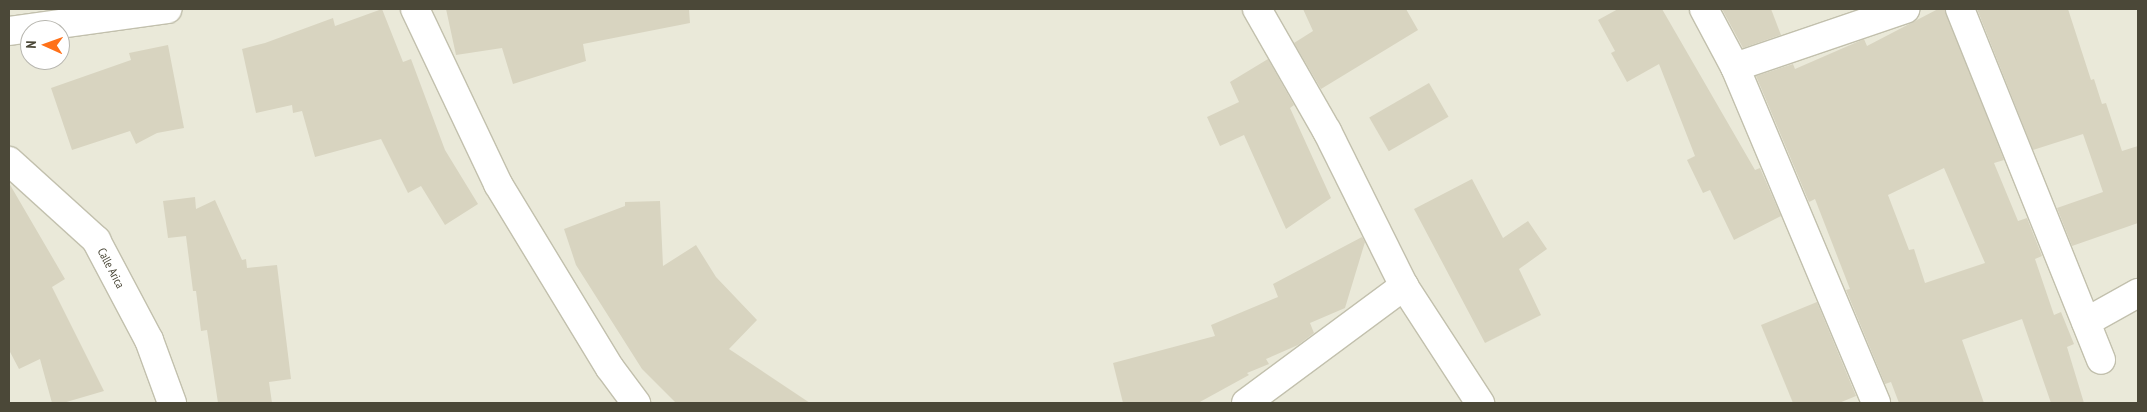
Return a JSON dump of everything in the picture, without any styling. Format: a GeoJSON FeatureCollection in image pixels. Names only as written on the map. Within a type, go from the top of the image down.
{"type":"FeatureCollection","features":[{"type":"Feature","properties":{"kind":"street"},"geometry":{"type":"LineString","coordinates":[[9,31],[167,9]]}},
{"type":"Feature","properties":{"kind":"street"},"geometry":{"type":"LineString","coordinates":[[415,9],[498,184],[610,368],[636,403]]}},
{"type":"Feature","properties":{"kind":"street"},"geometry":{"type":"LineString","coordinates":[[1257,9],[1327,131],[1404,286],[1480,403]]}},
{"type":"Feature","properties":{"kind":"street"},"geometry":{"type":"LineString","coordinates":[[1704,9],[1735,67],[1876,403]]}},
{"type":"Feature","properties":{"kind":"street"},"geometry":{"type":"LineString","coordinates":[[1735,67],[1905,9]]}},
{"type":"Feature","properties":{"kind":"street"},"geometry":{"type":"LineString","coordinates":[[1960,9],[2101,360]]}},
{"type":"Feature","properties":{"kind":"street","name":"Calle Arica"},"geometry":{"type":"LineString","coordinates":[[9,161],[96,240],[149,340],[172,403]]}},
{"type":"Feature","properties":{"kind":"street"},"geometry":{"type":"LineString","coordinates":[[1246,403],[1404,286]]}},
{"type":"Feature","properties":{"kind":"street"},"geometry":{"type":"LineString","coordinates":[[2086,322],[2138,293]]}},
{"type":"Feature","properties":{"kind":"shaded area"},"geometry":{"type":"Polygon","coordinates":[[[9,9],[2138,9],[2138,403],[9,403],[9,9]]]}},
{"type":"Feature","properties":{"kind":"building"},"geometry":{"type":"Polygon","coordinates":[[[382,9],[403,62],[411,59],[445,150],[478,204],[445,225],[421,186],[408,193],[381,139],[315,157],[302,111],[293,113],[292,105],[256,113],[242,49],[265,43],[333,18],[335,26],[382,9]]]}},
{"type":"Feature","properties":{"kind":"building"},"geometry":{"type":"Polygon","coordinates":[[[446,9],[689,9],[690,23],[583,44],[586,61],[513,84],[502,48],[456,55],[446,9]]]}},
{"type":"Feature","properties":{"kind":"building"},"geometry":{"type":"Polygon","coordinates":[[[1303,9],[1406,9],[1418,30],[1321,89],[1294,43],[1313,31],[1303,9]]]}},
{"type":"Feature","properties":{"kind":"building"},"geometry":{"type":"Polygon","coordinates":[[[1618,9],[1662,9],[1755,170],[1760,168],[1781,216],[1734,240],[1710,190],[1703,193],[1687,160],[1695,156],[1659,64],[1627,82],[1611,53],[1615,51],[1598,20],[1618,9]]]}},
{"type":"Feature","properties":{"kind":"building"},"geometry":{"type":"Polygon","coordinates":[[[1722,9],[1771,9],[1781,35],[1743,48],[1722,9]]]}},
{"type":"Feature","properties":{"kind":"building"},"geometry":{"type":"Polygon","coordinates":[[[1938,9],[1945,9],[2004,160],[1994,163],[2018,221],[2027,218],[2042,256],[2035,259],[2054,315],[2061,312],[2074,344],[2067,347],[2084,403],[2051,403],[2022,319],[1962,340],[1984,403],[1899,403],[1891,382],[1885,384],[1846,290],[1850,289],[1815,199],[1809,202],[1756,76],[1793,64],[1795,69],[1864,39],[1867,46],[1938,9]],[[1944,168],[1888,195],[1909,250],[1914,249],[1925,283],[1985,263],[1944,168]]]}},
{"type":"Feature","properties":{"kind":"building"},"geometry":{"type":"Polygon","coordinates":[[[1977,9],[2068,9],[2091,80],[2094,79],[2102,104],[2106,103],[2122,151],[2138,146],[2138,223],[2072,246],[2057,208],[2103,192],[2083,134],[2033,150],[1977,9]]]}},
{"type":"Feature","properties":{"kind":"building"},"geometry":{"type":"Polygon","coordinates":[[[168,45],[184,128],[157,133],[136,144],[130,131],[72,150],[51,88],[131,60],[129,53],[168,45]]]}},
{"type":"Feature","properties":{"kind":"building"},"geometry":{"type":"Polygon","coordinates":[[[1268,59],[1294,105],[1290,108],[1331,198],[1286,229],[1244,135],[1220,146],[1207,117],[1239,102],[1230,82],[1268,59]]]}},
{"type":"Feature","properties":{"kind":"building"},"geometry":{"type":"Polygon","coordinates":[[[1429,83],[1448,117],[1389,151],[1369,118],[1429,83]]]}},
{"type":"Feature","properties":{"kind":"building"},"geometry":{"type":"Polygon","coordinates":[[[1472,179],[1503,238],[1528,221],[1547,249],[1519,269],[1541,315],[1485,343],[1414,209],[1472,179]]]}},
{"type":"Feature","properties":{"kind":"building"},"geometry":{"type":"Polygon","coordinates":[[[9,183],[65,279],[52,287],[104,391],[63,403],[52,403],[40,359],[19,369],[9,350],[9,183]]]}},
{"type":"Feature","properties":{"kind":"building"},"geometry":{"type":"Polygon","coordinates":[[[195,197],[196,209],[215,200],[242,260],[246,259],[247,268],[277,265],[291,379],[269,382],[272,403],[218,403],[207,330],[201,331],[196,291],[193,291],[186,236],[168,238],[163,201],[195,197]]]}},
{"type":"Feature","properties":{"kind":"building"},"geometry":{"type":"Polygon","coordinates":[[[660,201],[663,266],[696,245],[716,277],[757,320],[729,349],[810,403],[676,403],[642,369],[576,265],[564,229],[625,206],[625,202],[660,201]]]}},
{"type":"Feature","properties":{"kind":"building"},"geometry":{"type":"Polygon","coordinates":[[[1362,237],[1365,242],[1345,308],[1310,323],[1314,333],[1298,345],[1266,359],[1269,364],[1247,373],[1249,375],[1198,403],[1123,403],[1113,363],[1215,336],[1211,325],[1278,297],[1273,284],[1362,237]]]}},
{"type":"Feature","properties":{"kind":"building"},"geometry":{"type":"Polygon","coordinates":[[[1817,302],[1856,396],[1839,403],[1793,403],[1761,325],[1817,302]]]}}]}
